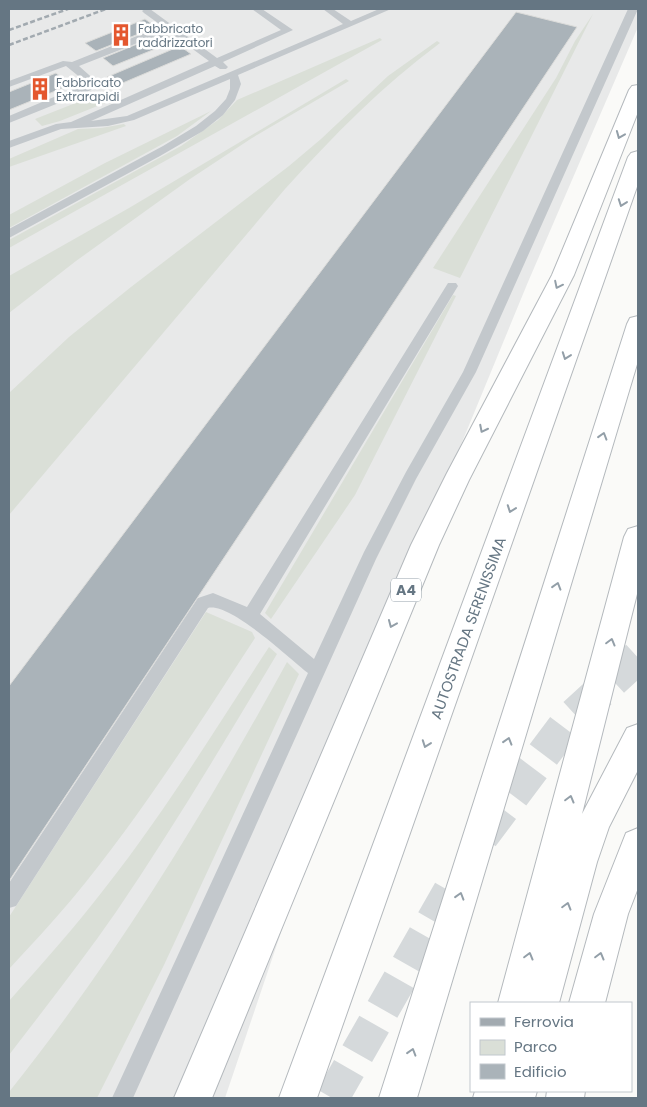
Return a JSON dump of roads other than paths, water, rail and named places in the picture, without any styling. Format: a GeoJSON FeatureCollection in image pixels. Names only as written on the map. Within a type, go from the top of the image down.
{"type":"FeatureCollection","features":[{"type":"Feature","properties":{"kind":"highway","name":"A4"},"geometry":{"type":"LineString","coordinates":[[193,1098],[425,545],[456,480],[563,275],[638,90]]}},
{"type":"Feature","properties":{"kind":"highway","name":"AUTOSTRADA SERENISSIMA"},"geometry":{"type":"LineString","coordinates":[[298,1098],[638,157]]}},
{"type":"Feature","properties":{"kind":"highway"},"geometry":{"type":"LineString","coordinates":[[398,1098],[638,324]]}},
{"type":"Feature","properties":{"kind":"highway"},"geometry":{"type":"LineString","coordinates":[[516,1002],[638,537]]}},
{"type":"Feature","properties":{"kind":"highway"},"geometry":{"type":"LineString","coordinates":[[541,1002],[571,893],[588,840],[615,781],[638,739]]}},
{"type":"Feature","properties":{"kind":"highway"},"geometry":{"type":"LineString","coordinates":[[587,1002],[612,914],[638,845]]}},
{"type":"Feature","properties":{"kind":"lane"},"geometry":{"type":"LineString","coordinates":[[73,125],[288,30],[256,9]]}},
{"type":"Feature","properties":{"kind":"lane"},"geometry":{"type":"LineString","coordinates":[[328,9],[350,24]]}},
{"type":"Feature","properties":{"kind":"lane"},"geometry":{"type":"LineString","coordinates":[[20,126],[54,127],[108,123],[130,118],[386,9]]}},
{"type":"Feature","properties":{"kind":"lane"},"geometry":{"type":"LineString","coordinates":[[122,1098],[370,557],[411,476],[469,372],[633,9]]}},
{"type":"Feature","properties":{"kind":"lane"},"geometry":{"type":"LineString","coordinates":[[9,234],[174,144],[208,121],[226,105],[235,92],[236,80],[233,74],[147,11]]}},
{"type":"Feature","properties":{"kind":"lane"},"geometry":{"type":"LineString","coordinates":[[72,65],[168,27]]}},
{"type":"Feature","properties":{"kind":"lane"},"geometry":{"type":"LineString","coordinates":[[9,84],[66,63],[72,65],[92,81],[90,87],[20,126],[9,145]]}},
{"type":"Feature","properties":{"kind":"lane"},"geometry":{"type":"LineString","coordinates":[[250,616],[452,286]]}},
{"type":"Feature","properties":{"kind":"lane"},"geometry":{"type":"LineString","coordinates":[[9,899],[203,603],[213,600],[250,616],[318,672]]}},
{"type":"Feature","properties":{"kind":"tunnel"},"geometry":{"type":"LineString","coordinates":[[482,836],[570,719],[638,657]]}},
{"type":"Feature","properties":{"kind":"tunnel"},"geometry":{"type":"LineString","coordinates":[[332,1098],[458,877]]}},
{"type":"Feature","properties":{"kind":"railway"},"geometry":{"type":"LineString","coordinates":[[9,30],[68,9]]}},
{"type":"Feature","properties":{"kind":"railway"},"geometry":{"type":"LineString","coordinates":[[9,45],[106,9]]}},
{"type":"Feature","properties":{"kind":"place","name":"Fabbricato raddrizzatori"},"geometry":{"type":"Point","coordinates":[121,35]}},
{"type":"Feature","properties":{"kind":"place","name":"Fabbricato Extrarapidi"},"geometry":{"type":"Point","coordinates":[40,89]}}]}
